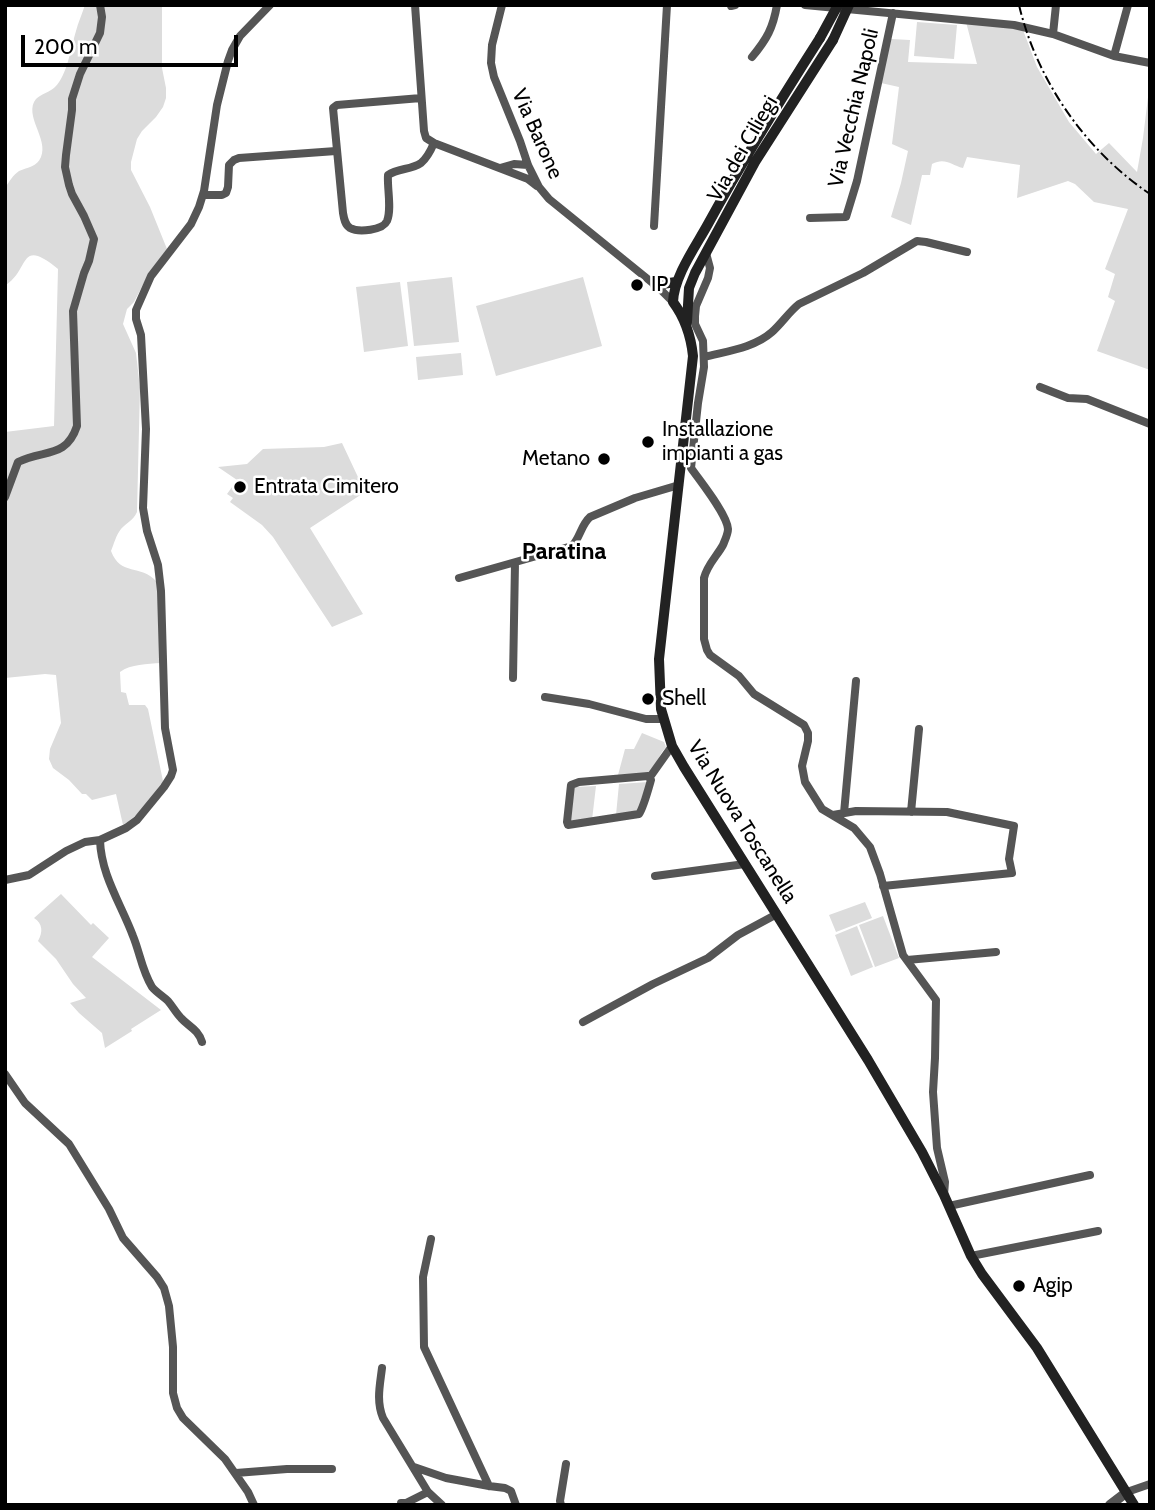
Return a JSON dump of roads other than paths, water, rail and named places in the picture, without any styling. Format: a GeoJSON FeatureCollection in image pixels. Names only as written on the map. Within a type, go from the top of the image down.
{"type":"FeatureCollection","features":[{"type":"Feature","properties":{"kind":"main road","name":"Via dei Ciliegi"},"geometry":{"type":"LineString","coordinates":[[673,302],[676,282],[745,157],[838,5]]}},
{"type":"Feature","properties":{"kind":"main road","name":"Via dei Ciliegi"},"geometry":{"type":"LineString","coordinates":[[687,317],[690,284],[706,253],[755,162],[833,40],[849,5]]}},
{"type":"Feature","properties":{"kind":"main road"},"geometry":{"type":"LineString","coordinates":[[655,285],[676,282]]}},
{"type":"Feature","properties":{"kind":"main road"},"geometry":{"type":"LineString","coordinates":[[673,302],[683,298],[690,284]]}},
{"type":"Feature","properties":{"kind":"main road","name":"Via Nuova Toscanella"},"geometry":{"type":"LineString","coordinates":[[673,302],[688,332],[693,366],[659,659],[659,692],[673,746],[922,1152],[971,1256],[1037,1348],[1134,1505]]}},
{"type":"Feature","properties":{"kind":"main road","name":"Via Nuova Toscanella"},"geometry":{"type":"LineString","coordinates":[[687,317],[688,332]]}},
{"type":"Feature","properties":{"kind":"street"},"geometry":{"type":"LineString","coordinates":[[5,497],[18,462],[66,447],[74,437],[77,426],[73,311],[94,239],[72,194],[65,167],[72,99],[80,74],[100,33],[100,5]]}},
{"type":"Feature","properties":{"kind":"street"},"geometry":{"type":"LineString","coordinates":[[5,880],[30,875],[66,851],[126,828],[138,820],[164,787],[173,770],[164,728],[162,603],[158,565],[147,531],[144,508],[146,429],[141,335],[136,310],[151,276],[191,224],[199,207],[216,105],[232,50],[240,36],[270,5]]}},
{"type":"Feature","properties":{"kind":"street"},"geometry":{"type":"LineString","coordinates":[[415,5],[424,133],[428,139],[500,168],[525,170],[528,165]]}},
{"type":"Feature","properties":{"kind":"street","name":"Via Barone"},"geometry":{"type":"LineString","coordinates":[[502,5],[492,45],[492,71],[539,187],[546,196],[673,302]]}},
{"type":"Feature","properties":{"kind":"street"},"geometry":{"type":"LineString","coordinates":[[654,226],[667,5]]}},
{"type":"Feature","properties":{"kind":"street"},"geometry":{"type":"LineString","coordinates":[[752,57],[766,41],[774,24],[777,5]]}},
{"type":"Feature","properties":{"kind":"street","name":"Via Vecchia Napoli"},"geometry":{"type":"LineString","coordinates":[[805,5],[1014,25],[1150,63]]}},
{"type":"Feature","properties":{"kind":"street"},"geometry":{"type":"LineString","coordinates":[[1053,34],[1056,5]]}},
{"type":"Feature","properties":{"kind":"street"},"geometry":{"type":"LineString","coordinates":[[1114,55],[1128,5]]}},
{"type":"Feature","properties":{"kind":"street","name":"Via Vecchia Napoli"},"geometry":{"type":"LineString","coordinates":[[810,218],[846,217],[857,181],[893,13]]}},
{"type":"Feature","properties":{"kind":"street"},"geometry":{"type":"LineString","coordinates":[[422,98],[336,105],[333,111],[344,219],[352,229],[379,228],[387,221],[388,175],[422,162],[435,143]]}},
{"type":"Feature","properties":{"kind":"street"},"geometry":{"type":"LineString","coordinates":[[513,168],[522,150]]}},
{"type":"Feature","properties":{"kind":"street"},"geometry":{"type":"LineString","coordinates":[[203,195],[226,193],[229,166],[239,158],[336,151]]}},
{"type":"Feature","properties":{"kind":"street"},"geometry":{"type":"LineString","coordinates":[[513,168],[539,187]]}},
{"type":"Feature","properties":{"kind":"street"},"geometry":{"type":"LineString","coordinates":[[704,357],[756,343],[772,332],[799,304],[863,273],[917,241],[967,252]]}},
{"type":"Feature","properties":{"kind":"street"},"geometry":{"type":"LineString","coordinates":[[706,253],[710,268],[696,306],[695,324],[703,341],[704,357],[691,468],[707,489],[728,528],[722,546],[704,578],[705,646],[710,655],[739,676],[754,694],[804,725],[808,733],[802,766],[805,782],[822,809],[854,828],[870,847],[903,955],[936,1000],[933,1092],[937,1147],[946,1200],[1090,1175]]}},
{"type":"Feature","properties":{"kind":"street"},"geometry":{"type":"LineString","coordinates":[[690,284],[699,283],[704,288]]}},
{"type":"Feature","properties":{"kind":"street"},"geometry":{"type":"LineString","coordinates":[[1040,387],[1068,398],[1087,399],[1150,424]]}},
{"type":"Feature","properties":{"kind":"street"},"geometry":{"type":"LineString","coordinates":[[459,578],[572,546],[590,517],[635,498],[679,485]]}},
{"type":"Feature","properties":{"kind":"street"},"geometry":{"type":"LineString","coordinates":[[513,678],[515,563]]}},
{"type":"Feature","properties":{"kind":"street"},"geometry":{"type":"LineString","coordinates":[[844,813],[856,681]]}},
{"type":"Feature","properties":{"kind":"street"},"geometry":{"type":"LineString","coordinates":[[545,697],[589,704],[646,719],[664,719]]}},
{"type":"Feature","properties":{"kind":"street"},"geometry":{"type":"LineString","coordinates":[[911,812],[919,729]]}},
{"type":"Feature","properties":{"kind":"street"},"geometry":{"type":"LineString","coordinates":[[650,777],[579,782],[571,785],[568,825],[639,814],[643,809],[650,777],[673,746]]}},
{"type":"Feature","properties":{"kind":"street"},"geometry":{"type":"LineString","coordinates":[[833,815],[856,811],[947,812],[1014,826],[1009,859],[1012,873],[883,886]]}},
{"type":"Feature","properties":{"kind":"street"},"geometry":{"type":"LineString","coordinates":[[100,840],[100,852],[106,873],[132,933],[146,976],[158,994],[183,1021],[195,1029],[202,1042]]}},
{"type":"Feature","properties":{"kind":"street"},"geometry":{"type":"LineString","coordinates":[[655,876],[745,864]]}},
{"type":"Feature","properties":{"kind":"street"},"geometry":{"type":"LineString","coordinates":[[583,1022],[708,958],[738,935],[777,914]]}},
{"type":"Feature","properties":{"kind":"street"},"geometry":{"type":"LineString","coordinates":[[907,960],[996,952]]}},
{"type":"Feature","properties":{"kind":"street"},"geometry":{"type":"LineString","coordinates":[[5,1074],[26,1103],[69,1144],[109,1209],[123,1238],[164,1287],[169,1306],[173,1347],[173,1393],[177,1408],[183,1418],[236,1472],[254,1505]]}},
{"type":"Feature","properties":{"kind":"street"},"geometry":{"type":"LineString","coordinates":[[971,1256],[1098,1231]]}},
{"type":"Feature","properties":{"kind":"street"},"geometry":{"type":"LineString","coordinates":[[431,1239],[423,1277],[424,1348],[489,1486]]}},
{"type":"Feature","properties":{"kind":"street"},"geometry":{"type":"LineString","coordinates":[[382,1368],[379,1398],[383,1418],[428,1492],[442,1505]]}},
{"type":"Feature","properties":{"kind":"street"},"geometry":{"type":"LineString","coordinates":[[561,1505],[566,1464]]}},
{"type":"Feature","properties":{"kind":"street"},"geometry":{"type":"LineString","coordinates":[[414,1467],[446,1478],[501,1486],[511,1491],[516,1505]]}},
{"type":"Feature","properties":{"kind":"street"},"geometry":{"type":"LineString","coordinates":[[236,1472],[332,1469]]}},
{"type":"Feature","properties":{"kind":"street"},"geometry":{"type":"LineString","coordinates":[[1110,1505],[1127,1492],[1150,1484]]}},
{"type":"Feature","properties":{"kind":"street"},"geometry":{"type":"LineString","coordinates":[[401,1503],[428,1492]]}},
{"type":"Feature","properties":{"kind":"railway"},"geometry":{"type":"LineString","coordinates":[[1019,5],[1038,61],[1067,112],[1105,157],[1150,194]]}},
{"type":"Feature","properties":{"kind":"place","name":"IP"},"geometry":{"type":"Point","coordinates":[637,285]}},
{"type":"Feature","properties":{"kind":"place","name":"Installazione impianti a gas"},"geometry":{"type":"Point","coordinates":[648,442]}},
{"type":"Feature","properties":{"kind":"place","name":"Metano"},"geometry":{"type":"Point","coordinates":[604,459]}},
{"type":"Feature","properties":{"kind":"place","name":"Entrata Cimitero"},"geometry":{"type":"Point","coordinates":[240,487]}},
{"type":"Feature","properties":{"kind":"place","name":"Shell"},"geometry":{"type":"Point","coordinates":[648,699]}},
{"type":"Feature","properties":{"kind":"place","name":"Agip"},"geometry":{"type":"Point","coordinates":[1019,1286]}},
{"type":"Feature","properties":{"kind":"district","name":"Paratina"},"geometry":{"type":"Point","coordinates":[564,552]}}]}
